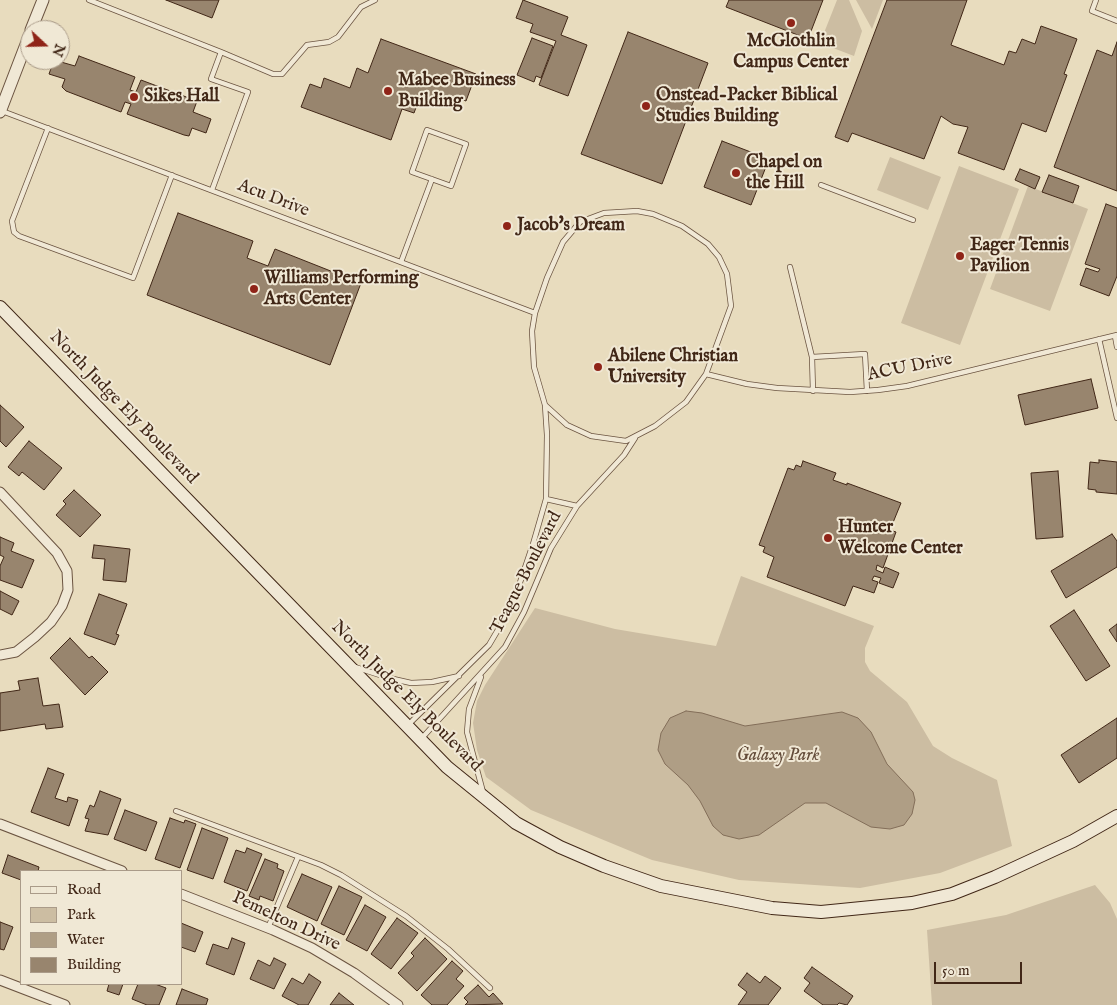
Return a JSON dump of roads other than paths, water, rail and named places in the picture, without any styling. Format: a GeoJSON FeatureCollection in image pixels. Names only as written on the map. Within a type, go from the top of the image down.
{"type":"FeatureCollection","features":[{"type":"Feature","properties":{"kind":"main road","name":"North Judge Ely Boulevard"},"geometry":{"type":"LineString","coordinates":[[0,307],[420,741],[447,767],[516,823],[560,847],[604,866],[660,886],[772,908],[821,912],[912,903],[952,894],[995,877],[1073,841],[1117,816]]}},
{"type":"Feature","properties":{"kind":"street"},"geometry":{"type":"LineString","coordinates":[[35,20],[43,0]]}},
{"type":"Feature","properties":{"kind":"street"},"geometry":{"type":"LineString","coordinates":[[0,111],[20,60]]}},
{"type":"Feature","properties":{"kind":"street"},"geometry":{"type":"LineString","coordinates":[[0,492],[57,553],[67,571],[68,590],[62,606],[40,632],[16,652],[0,654]]}},
{"type":"Feature","properties":{"kind":"street"},"geometry":{"type":"LineString","coordinates":[[0,824],[119,870]]}},
{"type":"Feature","properties":{"kind":"street","name":"Pemelton Drive"},"geometry":{"type":"LineString","coordinates":[[182,894],[268,928],[312,948],[354,973],[398,1005]]}},
{"type":"Feature","properties":{"kind":"street"},"geometry":{"type":"LineString","coordinates":[[0,980],[65,1005]]}},
{"type":"Feature","properties":{"kind":"lane"},"geometry":{"type":"LineString","coordinates":[[89,0],[266,72],[282,74],[307,45],[329,42],[338,37],[361,7],[375,0]]}},
{"type":"Feature","properties":{"kind":"lane"},"geometry":{"type":"LineString","coordinates":[[1096,0],[1092,11],[1117,21]]}},
{"type":"Feature","properties":{"kind":"lane"},"geometry":{"type":"LineString","coordinates":[[212,190],[248,92],[211,78],[220,52]]}},
{"type":"Feature","properties":{"kind":"lane","name":"Acu Drive"},"geometry":{"type":"LineString","coordinates":[[0,111],[535,313]]}},
{"type":"Feature","properties":{"kind":"lane"},"geometry":{"type":"LineString","coordinates":[[48,128],[12,221],[14,232],[19,236],[133,278],[172,175]]}},
{"type":"Feature","properties":{"kind":"lane"},"geometry":{"type":"LineString","coordinates":[[427,130],[466,144],[451,186],[432,179],[412,172],[427,130]]}},
{"type":"Feature","properties":{"kind":"lane"},"geometry":{"type":"LineString","coordinates":[[401,262],[432,179]]}},
{"type":"Feature","properties":{"kind":"lane"},"geometry":{"type":"LineString","coordinates":[[821,185],[913,220]]}},
{"type":"Feature","properties":{"kind":"lane","name":"Teague Boulevard"},"geometry":{"type":"LineString","coordinates":[[407,726],[489,645],[512,606],[546,499],[547,435],[544,405],[534,367],[532,331],[535,313],[563,242],[580,222],[604,213],[637,211],[652,214],[682,226],[708,244],[719,257],[727,274],[731,306],[706,374],[686,402],[655,426],[635,438],[624,455],[577,506],[551,548],[515,630],[505,647],[420,741]]}},
{"type":"Feature","properties":{"kind":"lane"},"geometry":{"type":"LineString","coordinates":[[790,267],[796,283],[812,358],[814,391]]}},
{"type":"Feature","properties":{"kind":"lane"},"geometry":{"type":"LineString","coordinates":[[1116,335],[1117,347]]}},
{"type":"Feature","properties":{"kind":"lane","name":"ACU Drive"},"geometry":{"type":"LineString","coordinates":[[706,374],[747,384],[814,391],[867,391],[907,386],[1116,335]]}},
{"type":"Feature","properties":{"kind":"lane"},"geometry":{"type":"LineString","coordinates":[[1099,339],[1117,418]]}},
{"type":"Feature","properties":{"kind":"lane"},"geometry":{"type":"LineString","coordinates":[[812,358],[865,354],[867,391]]}},
{"type":"Feature","properties":{"kind":"lane"},"geometry":{"type":"LineString","coordinates":[[544,405],[567,425],[591,436],[626,440],[635,438]]}},
{"type":"Feature","properties":{"kind":"lane"},"geometry":{"type":"LineString","coordinates":[[546,499],[577,506]]}},
{"type":"Feature","properties":{"kind":"lane"},"geometry":{"type":"LineString","coordinates":[[346,663],[389,678],[411,683],[432,682],[460,675]]}},
{"type":"Feature","properties":{"kind":"lane"},"geometry":{"type":"LineString","coordinates":[[484,672],[469,708],[467,732],[485,798]]}},
{"type":"Feature","properties":{"kind":"lane"},"geometry":{"type":"LineString","coordinates":[[176,811],[341,875],[406,916],[448,949],[490,988]]}},
{"type":"Feature","properties":{"kind":"lane"},"geometry":{"type":"LineString","coordinates":[[268,928],[298,857]]}},
{"type":"Feature","properties":{"kind":"water"},"geometry":{"type":"Polygon","coordinates":[[[686,711],[702,713],[745,726],[842,712],[858,718],[871,732],[887,764],[913,792],[915,800],[912,814],[904,825],[890,829],[871,827],[826,803],[805,803],[759,835],[739,839],[723,835],[713,826],[700,801],[688,785],[665,764],[658,750],[661,733],[670,718],[686,711]]]}},
{"type":"Feature","properties":{"kind":"place","name":"McGlothlin Campus Center"},"geometry":{"type":"Point","coordinates":[791,23]}},
{"type":"Feature","properties":{"kind":"place","name":"Mabee Business Building"},"geometry":{"type":"Point","coordinates":[388,91]}},
{"type":"Feature","properties":{"kind":"place","name":"Sikes Hall"},"geometry":{"type":"Point","coordinates":[134,97]}},
{"type":"Feature","properties":{"kind":"place","name":"Onstead-Packer Biblical Studies Building"},"geometry":{"type":"Point","coordinates":[646,106]}},
{"type":"Feature","properties":{"kind":"place","name":"Chapel on the Hill"},"geometry":{"type":"Point","coordinates":[736,173]}},
{"type":"Feature","properties":{"kind":"place","name":"Jacob's Dream"},"geometry":{"type":"Point","coordinates":[507,226]}},
{"type":"Feature","properties":{"kind":"place","name":"Eager Tennis Pavilion"},"geometry":{"type":"Point","coordinates":[960,256]}},
{"type":"Feature","properties":{"kind":"place","name":"Williams Performing Arts Center"},"geometry":{"type":"Point","coordinates":[254,289]}},
{"type":"Feature","properties":{"kind":"place","name":"Abilene Christian University"},"geometry":{"type":"Point","coordinates":[598,367]}},
{"type":"Feature","properties":{"kind":"place","name":"Hunter Welcome Center"},"geometry":{"type":"Point","coordinates":[828,538]}},
{"type":"Feature","properties":{"kind":"park label","name":"Galaxy Park"},"geometry":{"type":"Point","coordinates":[778,756]}}]}
